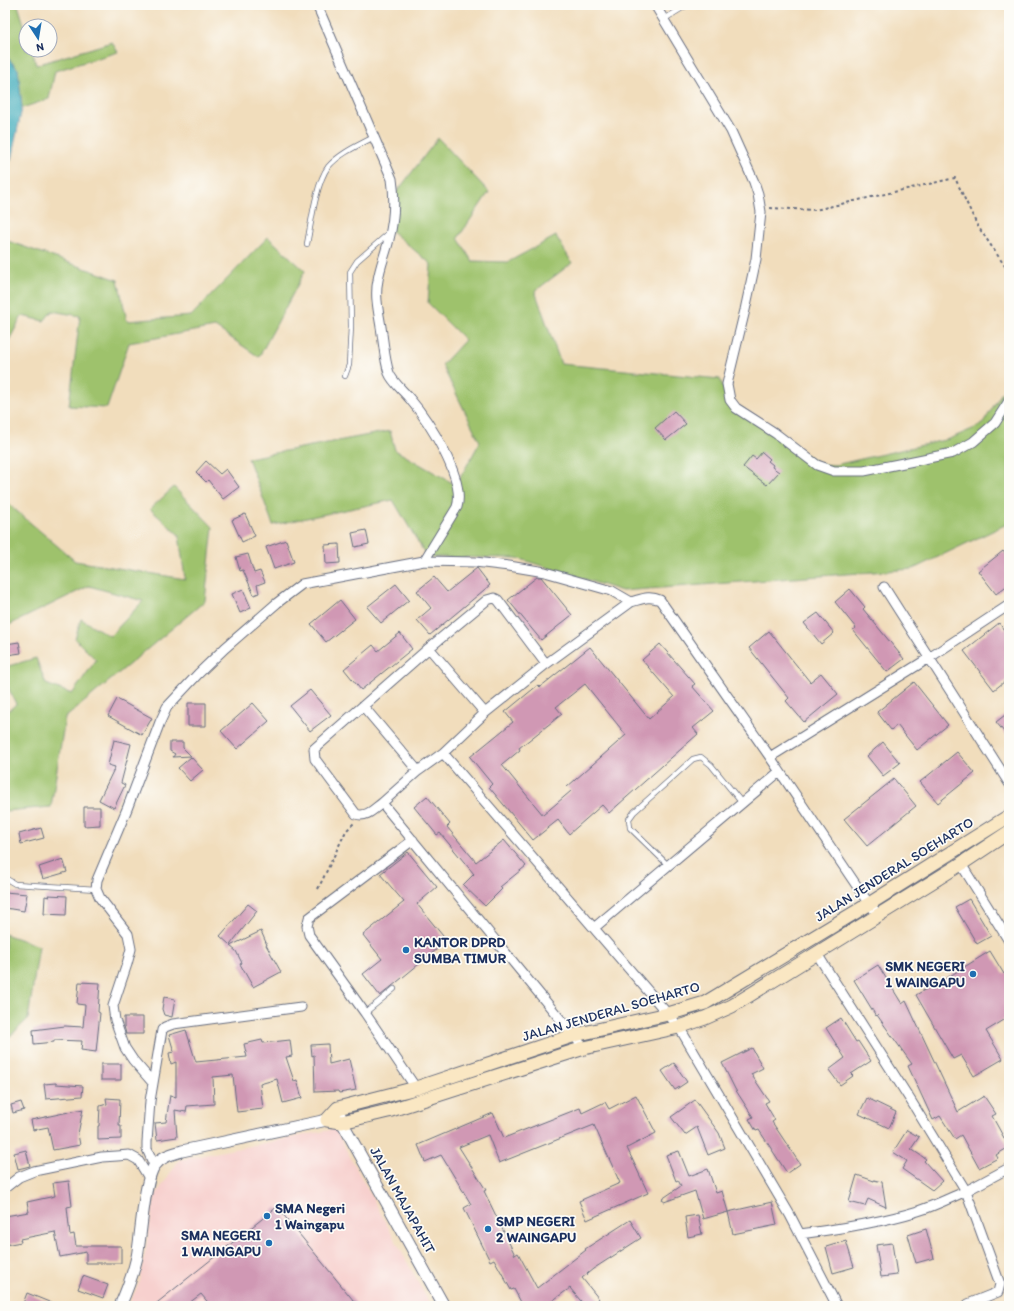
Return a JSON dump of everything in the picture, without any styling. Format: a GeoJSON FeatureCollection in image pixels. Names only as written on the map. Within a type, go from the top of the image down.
{"type":"FeatureCollection","features":[{"type":"Feature","properties":{"kind":"main road","name":"JALAN JENDERAL SOEHARTO"},"geometry":{"type":"LineString","coordinates":[[338,1108],[416,1088],[575,1036],[668,1014],[705,1003],[869,904],[1009,816]]}},
{"type":"Feature","properties":{"kind":"main road","name":"JALAN JENDERAL SOEHARTO"},"geometry":{"type":"LineString","coordinates":[[327,1120],[342,1122],[394,1109],[584,1048],[679,1027],[705,1018],[732,1006],[817,954],[961,864],[1009,832]]}},
{"type":"Feature","properties":{"kind":"main road"},"geometry":{"type":"LineString","coordinates":[[327,1120],[338,1108]]}},
{"type":"Feature","properties":{"kind":"street"},"geometry":{"type":"LineString","coordinates":[[317,5],[392,179],[394,207],[391,232],[378,281],[376,296],[386,361],[390,374],[425,417],[440,444],[454,476],[459,494],[457,507],[424,560]]}},
{"type":"Feature","properties":{"kind":"street"},"geometry":{"type":"LineString","coordinates":[[655,5],[731,132],[758,194],[760,208],[759,235],[752,282],[727,384],[730,400],[736,408],[775,433],[817,466],[834,470],[864,471],[953,452],[973,442],[995,423],[1009,401]]}},
{"type":"Feature","properties":{"kind":"street"},"geometry":{"type":"LineString","coordinates":[[153,1083],[133,1060],[125,1048],[115,1020],[114,1006],[131,949],[128,934],[100,898],[96,889],[96,880],[167,707],[198,674],[225,648],[277,603],[302,584],[424,560],[475,562],[545,572],[612,591],[631,602]]}},
{"type":"Feature","properties":{"kind":"street"},"geometry":{"type":"LineString","coordinates":[[884,587],[1008,780]]}},
{"type":"Feature","properties":{"kind":"street"},"geometry":{"type":"LineString","coordinates":[[546,664],[498,600],[494,598],[487,600],[429,648],[314,749],[315,759],[356,814],[360,816],[365,815],[382,803],[418,771],[443,753],[485,713],[546,664],[631,602],[646,597],[653,597],[660,600],[780,772],[869,904],[879,915]]}},
{"type":"Feature","properties":{"kind":"street"},"geometry":{"type":"LineString","coordinates":[[770,758],[929,658],[1009,605]]}},
{"type":"Feature","properties":{"kind":"street"},"geometry":{"type":"LineString","coordinates":[[429,648],[485,713]]}},
{"type":"Feature","properties":{"kind":"street"},"geometry":{"type":"LineString","coordinates":[[364,706],[418,771]]}},
{"type":"Feature","properties":{"kind":"street"},"geometry":{"type":"LineString","coordinates":[[443,753],[679,1027],[800,1234],[837,1306]]}},
{"type":"Feature","properties":{"kind":"street"},"geometry":{"type":"LineString","coordinates":[[594,928],[780,772]]}},
{"type":"Feature","properties":{"kind":"street"},"geometry":{"type":"LineString","coordinates":[[382,803],[584,1048]]}},
{"type":"Feature","properties":{"kind":"street"},"geometry":{"type":"LineString","coordinates":[[413,840],[309,918],[307,926],[309,935],[416,1088]]}},
{"type":"Feature","properties":{"kind":"street"},"geometry":{"type":"LineString","coordinates":[[961,864],[1009,940]]}},
{"type":"Feature","properties":{"kind":"street"},"geometry":{"type":"LineString","coordinates":[[817,954],[911,1101],[966,1191],[1000,1284],[998,1292],[968,1304]]}},
{"type":"Feature","properties":{"kind":"street"},"geometry":{"type":"LineString","coordinates":[[120,1306],[132,1278],[149,1178],[154,1165],[147,1149],[147,1142],[150,1101],[162,1030],[169,1025],[301,1007]]}},
{"type":"Feature","properties":{"kind":"street","name":"JALAN MAJAPAHIT"},"geometry":{"type":"LineString","coordinates":[[338,1108],[342,1122],[444,1306]]}},
{"type":"Feature","properties":{"kind":"street","name":"JALAN JENDERAL SOEHARTO"},"geometry":{"type":"LineString","coordinates":[[154,1165],[162,1158],[182,1151],[327,1120]]}},
{"type":"Feature","properties":{"kind":"street"},"geometry":{"type":"LineString","coordinates":[[5,1188],[19,1177],[34,1171],[102,1157],[130,1155],[138,1160],[149,1178]]}},
{"type":"Feature","properties":{"kind":"street"},"geometry":{"type":"LineString","coordinates":[[800,1234],[851,1226],[919,1211],[966,1191],[1009,1168]]}},
{"type":"Feature","properties":{"kind":"lane"},"geometry":{"type":"LineString","coordinates":[[663,20],[687,5]]}},
{"type":"Feature","properties":{"kind":"lane"},"geometry":{"type":"LineString","coordinates":[[307,244],[322,178],[328,167],[345,153],[374,137]]}},
{"type":"Feature","properties":{"kind":"lane"},"geometry":{"type":"LineString","coordinates":[[344,376],[348,365],[351,326],[350,272],[356,261],[391,232]]}},
{"type":"Feature","properties":{"kind":"lane"},"geometry":{"type":"LineString","coordinates":[[669,866],[630,828],[629,819],[634,812],[693,759],[701,757],[711,765],[742,803]]}},
{"type":"Feature","properties":{"kind":"lane"},"geometry":{"type":"LineString","coordinates":[[5,878],[15,884],[96,889]]}},
{"type":"Feature","properties":{"kind":"lane"},"geometry":{"type":"LineString","coordinates":[[365,1013],[394,988]]}},
{"type":"Feature","properties":{"kind":"path"},"geometry":{"type":"LineString","coordinates":[[760,208],[815,210],[955,178],[977,225],[1009,272]]}},
{"type":"Feature","properties":{"kind":"path"},"geometry":{"type":"LineString","coordinates":[[318,889],[346,831],[360,816]]}},
{"type":"Feature","properties":{"kind":"shaded area","name":"SMA Negeri 1 Waingapu"},"geometry":{"type":"Polygon","coordinates":[[[335,1129],[431,1306],[128,1306],[140,1281],[155,1196],[179,1160],[335,1129]]]}},
{"type":"Feature","properties":{"kind":"green space"},"geometry":{"type":"Polygon","coordinates":[[[5,5],[18,5],[22,18],[18,18],[18,58],[34,58],[36,65],[112,42],[118,52],[55,71],[49,99],[22,108],[18,69],[5,55],[5,5]]]}},
{"type":"Feature","properties":{"kind":"green space"},"geometry":{"type":"Polygon","coordinates":[[[438,138],[489,192],[458,238],[472,261],[508,262],[556,236],[572,263],[535,291],[561,364],[720,379],[729,404],[820,464],[835,465],[949,439],[982,425],[1009,381],[1009,523],[913,569],[622,591],[517,558],[427,557],[393,500],[273,525],[248,458],[390,431],[395,450],[456,485],[480,442],[442,365],[465,340],[428,303],[431,264],[389,229],[393,197],[438,138]]]}},
{"type":"Feature","properties":{"kind":"green space"},"geometry":{"type":"Polygon","coordinates":[[[268,237],[305,271],[259,357],[215,327],[129,343],[107,408],[69,406],[80,316],[52,311],[44,321],[22,316],[5,347],[5,240],[118,280],[127,321],[191,316],[268,237]]]}},
{"type":"Feature","properties":{"kind":"green space"},"geometry":{"type":"Polygon","coordinates":[[[174,487],[213,527],[205,601],[65,718],[51,807],[5,811],[5,714],[16,704],[5,681],[5,667],[36,658],[46,684],[72,694],[96,660],[75,639],[81,619],[110,636],[143,601],[89,586],[5,627],[5,501],[75,561],[185,579],[179,535],[150,509],[174,487]]]}},
{"type":"Feature","properties":{"kind":"green space"},"geometry":{"type":"Polygon","coordinates":[[[5,934],[39,946],[28,1019],[5,1041],[5,934]]]}},
{"type":"Feature","properties":{"kind":"water"},"geometry":{"type":"Polygon","coordinates":[[[5,55],[18,69],[22,108],[11,160],[5,163],[5,55]]]}},
{"type":"Feature","properties":{"kind":"building"},"geometry":{"type":"Polygon","coordinates":[[[674,411],[686,424],[666,440],[655,428],[674,411]]]}},
{"type":"Feature","properties":{"kind":"building"},"geometry":{"type":"Polygon","coordinates":[[[762,452],[770,459],[768,461],[773,465],[772,467],[779,472],[767,485],[743,467],[752,456],[756,459],[762,452]]]}},
{"type":"Feature","properties":{"kind":"building"},"geometry":{"type":"Polygon","coordinates":[[[206,461],[220,474],[226,469],[239,487],[223,499],[208,480],[206,482],[196,472],[206,461]]]}},
{"type":"Feature","properties":{"kind":"building"},"geometry":{"type":"Polygon","coordinates":[[[245,514],[255,536],[242,542],[232,520],[245,514]]]}},
{"type":"Feature","properties":{"kind":"building"},"geometry":{"type":"Polygon","coordinates":[[[366,530],[369,544],[355,547],[352,533],[366,530]]]}},
{"type":"Feature","properties":{"kind":"building"},"geometry":{"type":"Polygon","coordinates":[[[286,540],[294,562],[274,569],[266,547],[286,540]]]}},
{"type":"Feature","properties":{"kind":"building"},"geometry":{"type":"Polygon","coordinates":[[[339,544],[340,563],[326,564],[325,545],[339,544]]]}},
{"type":"Feature","properties":{"kind":"building"},"geometry":{"type":"Polygon","coordinates":[[[1003,551],[1009,558],[1009,584],[996,594],[978,571],[1003,551]]]}},
{"type":"Feature","properties":{"kind":"building"},"geometry":{"type":"Polygon","coordinates":[[[248,554],[254,573],[260,571],[265,582],[257,585],[259,593],[254,595],[243,570],[240,571],[236,557],[248,554]]]}},
{"type":"Feature","properties":{"kind":"building"},"geometry":{"type":"Polygon","coordinates":[[[477,568],[490,585],[430,635],[417,620],[431,608],[417,591],[434,577],[447,592],[477,568]]]}},
{"type":"Feature","properties":{"kind":"building"},"geometry":{"type":"Polygon","coordinates":[[[537,577],[541,577],[572,615],[541,640],[508,600],[537,577]]]}},
{"type":"Feature","properties":{"kind":"building"},"geometry":{"type":"Polygon","coordinates":[[[396,584],[409,600],[381,623],[367,607],[396,584]]]}},
{"type":"Feature","properties":{"kind":"building"},"geometry":{"type":"Polygon","coordinates":[[[243,589],[251,608],[240,613],[232,594],[243,589]]]}},
{"type":"Feature","properties":{"kind":"building"},"geometry":{"type":"Polygon","coordinates":[[[850,589],[865,607],[863,609],[904,659],[887,672],[853,630],[856,628],[835,602],[850,589]]]}},
{"type":"Feature","properties":{"kind":"building"},"geometry":{"type":"Polygon","coordinates":[[[340,600],[355,619],[326,642],[311,624],[340,600]]]}},
{"type":"Feature","properties":{"kind":"building"},"geometry":{"type":"Polygon","coordinates":[[[818,613],[834,633],[821,644],[804,623],[818,613]]]}},
{"type":"Feature","properties":{"kind":"building"},"geometry":{"type":"Polygon","coordinates":[[[999,623],[1004,630],[1009,626],[1009,678],[994,690],[964,651],[999,623]]]}},
{"type":"Feature","properties":{"kind":"building"},"geometry":{"type":"Polygon","coordinates":[[[769,631],[810,682],[821,673],[838,694],[804,722],[786,701],[789,698],[749,648],[769,631]]]}},
{"type":"Feature","properties":{"kind":"building"},"geometry":{"type":"Polygon","coordinates":[[[400,633],[412,649],[361,690],[344,669],[373,645],[378,651],[400,633]]]}},
{"type":"Feature","properties":{"kind":"building"},"geometry":{"type":"Polygon","coordinates":[[[19,642],[21,653],[7,655],[6,644],[19,642]]]}},
{"type":"Feature","properties":{"kind":"building"},"geometry":{"type":"Polygon","coordinates":[[[660,644],[695,684],[692,686],[714,711],[693,728],[698,734],[609,813],[602,805],[569,834],[558,820],[533,840],[489,787],[492,784],[470,757],[513,722],[505,712],[538,685],[540,687],[590,647],[649,719],[674,697],[642,660],[660,644]],[[585,684],[556,707],[562,714],[519,748],[520,750],[502,765],[543,815],[571,791],[567,787],[626,735],[585,684]]]}},
{"type":"Feature","properties":{"kind":"building"},"geometry":{"type":"Polygon","coordinates":[[[914,682],[948,725],[917,750],[897,725],[891,730],[877,712],[914,682]]]}},
{"type":"Feature","properties":{"kind":"building"},"geometry":{"type":"Polygon","coordinates":[[[310,690],[331,715],[310,731],[290,706],[310,690]]]}},
{"type":"Feature","properties":{"kind":"building"},"geometry":{"type":"Polygon","coordinates":[[[117,699],[152,718],[142,735],[108,716],[117,699]]]}},
{"type":"Feature","properties":{"kind":"building"},"geometry":{"type":"Polygon","coordinates":[[[188,703],[206,703],[206,726],[188,726],[188,703]]]}},
{"type":"Feature","properties":{"kind":"building"},"geometry":{"type":"Polygon","coordinates":[[[253,703],[269,721],[237,749],[221,731],[253,703]]]}},
{"type":"Feature","properties":{"kind":"building"},"geometry":{"type":"Polygon","coordinates":[[[1009,712],[1009,738],[996,722],[1009,712]]]}},
{"type":"Feature","properties":{"kind":"building"},"geometry":{"type":"Polygon","coordinates":[[[114,740],[131,744],[121,783],[125,785],[114,808],[99,800],[115,767],[108,765],[114,740]]]}},
{"type":"Feature","properties":{"kind":"building"},"geometry":{"type":"Polygon","coordinates":[[[170,742],[183,742],[183,748],[191,756],[173,757],[175,754],[170,751],[170,742]]]}},
{"type":"Feature","properties":{"kind":"building"},"geometry":{"type":"Polygon","coordinates":[[[883,742],[900,763],[883,776],[867,756],[883,742]]]}},
{"type":"Feature","properties":{"kind":"building"},"geometry":{"type":"Polygon","coordinates":[[[957,752],[975,773],[938,803],[920,782],[957,752]]]}},
{"type":"Feature","properties":{"kind":"building"},"geometry":{"type":"Polygon","coordinates":[[[191,757],[203,770],[190,781],[178,768],[191,757]]]}},
{"type":"Feature","properties":{"kind":"building"},"geometry":{"type":"Polygon","coordinates":[[[894,779],[916,806],[867,846],[844,819],[894,779]]]}},
{"type":"Feature","properties":{"kind":"building"},"geometry":{"type":"Polygon","coordinates":[[[427,796],[450,824],[447,827],[476,862],[504,840],[526,866],[500,887],[502,889],[485,906],[463,885],[474,874],[440,833],[437,835],[414,807],[427,796]]]}},
{"type":"Feature","properties":{"kind":"building"},"geometry":{"type":"Polygon","coordinates":[[[84,807],[100,807],[100,825],[84,826],[84,807]]]}},
{"type":"Feature","properties":{"kind":"building"},"geometry":{"type":"Polygon","coordinates":[[[41,828],[44,838],[21,844],[19,834],[41,828]]]}},
{"type":"Feature","properties":{"kind":"building","name":"KANTOR DPRD SUMBA TIMUR"},"geometry":{"type":"Polygon","coordinates":[[[408,852],[437,887],[417,904],[447,941],[380,996],[363,974],[382,959],[363,935],[404,902],[380,874],[408,852]]]}},
{"type":"Feature","properties":{"kind":"building"},"geometry":{"type":"Polygon","coordinates":[[[63,859],[67,872],[43,879],[39,867],[63,859]]]}},
{"type":"Feature","properties":{"kind":"building"},"geometry":{"type":"Polygon","coordinates":[[[5,892],[27,894],[24,911],[5,908],[5,892]]]}},
{"type":"Feature","properties":{"kind":"building"},"geometry":{"type":"Polygon","coordinates":[[[48,895],[67,896],[66,915],[44,914],[45,896],[49,897],[48,895]]]}},
{"type":"Feature","properties":{"kind":"building"},"geometry":{"type":"Polygon","coordinates":[[[969,899],[991,936],[977,944],[955,907],[969,899]]]}},
{"type":"Feature","properties":{"kind":"building"},"geometry":{"type":"Polygon","coordinates":[[[248,904],[257,911],[230,945],[220,936],[248,904]]]}},
{"type":"Feature","properties":{"kind":"building"},"geometry":{"type":"Polygon","coordinates":[[[261,931],[266,945],[281,972],[253,987],[240,964],[242,963],[236,951],[230,946],[261,931]]]}},
{"type":"Feature","properties":{"kind":"building"},"geometry":{"type":"Polygon","coordinates":[[[990,951],[1004,974],[1009,971],[1009,1017],[986,1031],[1003,1059],[974,1076],[961,1055],[953,1059],[916,995],[936,983],[937,984],[990,951]]]}},
{"type":"Feature","properties":{"kind":"building"},"geometry":{"type":"Polygon","coordinates":[[[878,965],[902,1004],[906,1001],[958,1112],[984,1096],[996,1114],[992,1116],[1009,1147],[996,1155],[998,1158],[979,1168],[961,1135],[955,1139],[940,1116],[933,1120],[908,1066],[912,1064],[877,1015],[876,1016],[854,980],[878,965]]]}},
{"type":"Feature","properties":{"kind":"building"},"geometry":{"type":"Polygon","coordinates":[[[79,982],[100,983],[98,1012],[100,1013],[96,1052],[81,1050],[82,1041],[54,1040],[54,1042],[34,1044],[33,1030],[65,1026],[83,1027],[85,1005],[77,1004],[79,982]]]}},
{"type":"Feature","properties":{"kind":"building"},"geometry":{"type":"Polygon","coordinates":[[[164,997],[175,999],[172,1017],[164,1015],[162,1009],[164,997]]]}},
{"type":"Feature","properties":{"kind":"building"},"geometry":{"type":"Polygon","coordinates":[[[124,1017],[143,1017],[143,1034],[126,1034],[124,1017]]]}},
{"type":"Feature","properties":{"kind":"building"},"geometry":{"type":"Polygon","coordinates":[[[841,1018],[856,1042],[858,1041],[871,1061],[851,1074],[853,1076],[840,1085],[829,1070],[845,1058],[826,1028],[841,1018]]]}},
{"type":"Feature","properties":{"kind":"building"},"geometry":{"type":"Polygon","coordinates":[[[186,1030],[196,1062],[247,1057],[244,1044],[262,1040],[263,1043],[290,1040],[292,1056],[286,1057],[294,1081],[297,1080],[302,1098],[283,1103],[277,1079],[260,1084],[263,1109],[237,1112],[233,1075],[213,1077],[214,1104],[187,1106],[186,1112],[175,1110],[177,1137],[157,1140],[155,1123],[166,1122],[170,1095],[176,1097],[176,1062],[171,1064],[169,1053],[174,1052],[169,1035],[186,1030]]]}},
{"type":"Feature","properties":{"kind":"building"},"geometry":{"type":"Polygon","coordinates":[[[328,1044],[329,1064],[349,1059],[356,1090],[339,1093],[338,1091],[315,1092],[314,1055],[312,1056],[311,1045],[328,1044]]]}},
{"type":"Feature","properties":{"kind":"building"},"geometry":{"type":"Polygon","coordinates":[[[752,1048],[763,1068],[751,1074],[769,1101],[765,1103],[775,1120],[772,1122],[800,1164],[787,1173],[759,1130],[756,1131],[749,1119],[753,1117],[735,1089],[722,1063],[752,1048]]]}},
{"type":"Feature","properties":{"kind":"building"},"geometry":{"type":"Polygon","coordinates":[[[674,1063],[687,1082],[675,1090],[662,1071],[674,1063]]]}},
{"type":"Feature","properties":{"kind":"building"},"geometry":{"type":"Polygon","coordinates":[[[101,1064],[121,1064],[121,1080],[101,1080],[101,1064]]]}},
{"type":"Feature","properties":{"kind":"building"},"geometry":{"type":"Polygon","coordinates":[[[56,1083],[83,1086],[82,1096],[46,1099],[44,1084],[56,1083]]]}},
{"type":"Feature","properties":{"kind":"building"},"geometry":{"type":"Polygon","coordinates":[[[636,1095],[656,1133],[627,1148],[648,1193],[587,1220],[579,1201],[620,1183],[594,1125],[499,1163],[488,1135],[459,1147],[486,1190],[484,1191],[515,1255],[518,1253],[537,1288],[586,1250],[585,1249],[630,1220],[641,1238],[593,1269],[582,1278],[599,1299],[591,1306],[585,1306],[570,1288],[545,1306],[523,1306],[514,1289],[511,1290],[494,1259],[490,1261],[464,1208],[471,1204],[441,1155],[425,1162],[418,1145],[493,1113],[504,1138],[580,1108],[582,1113],[605,1102],[609,1109],[636,1095]]]}},
{"type":"Feature","properties":{"kind":"building"},"geometry":{"type":"Polygon","coordinates":[[[106,1098],[120,1099],[119,1126],[121,1126],[121,1139],[98,1140],[100,1106],[107,1104],[106,1098]]]}},
{"type":"Feature","properties":{"kind":"building"},"geometry":{"type":"Polygon","coordinates":[[[867,1098],[896,1112],[889,1128],[859,1114],[867,1098]]]}},
{"type":"Feature","properties":{"kind":"building"},"geometry":{"type":"Polygon","coordinates":[[[695,1100],[719,1133],[725,1148],[708,1155],[697,1127],[685,1135],[671,1117],[695,1100]]]}},
{"type":"Feature","properties":{"kind":"building"},"geometry":{"type":"Polygon","coordinates":[[[21,1102],[24,1110],[13,1113],[11,1105],[21,1102]]]}},
{"type":"Feature","properties":{"kind":"building"},"geometry":{"type":"Polygon","coordinates":[[[83,1109],[78,1134],[80,1145],[53,1150],[48,1127],[33,1130],[31,1120],[83,1109]]]}},
{"type":"Feature","properties":{"kind":"building"},"geometry":{"type":"Polygon","coordinates":[[[907,1130],[919,1137],[911,1149],[926,1159],[924,1161],[942,1181],[932,1190],[902,1169],[907,1161],[893,1152],[907,1130]]]}},
{"type":"Feature","properties":{"kind":"building"},"geometry":{"type":"Polygon","coordinates":[[[26,1150],[30,1166],[18,1169],[14,1153],[26,1150]]]}},
{"type":"Feature","properties":{"kind":"building"},"geometry":{"type":"Polygon","coordinates":[[[679,1151],[689,1176],[708,1169],[716,1193],[722,1191],[728,1212],[703,1219],[695,1191],[664,1202],[662,1199],[681,1186],[678,1180],[676,1181],[666,1155],[679,1151]]]}},
{"type":"Feature","properties":{"kind":"building"},"geometry":{"type":"Polygon","coordinates":[[[857,1175],[882,1182],[886,1207],[868,1199],[865,1206],[849,1202],[857,1175]]]}},
{"type":"Feature","properties":{"kind":"building"},"geometry":{"type":"Polygon","coordinates":[[[69,1181],[72,1206],[67,1207],[70,1235],[74,1234],[76,1246],[121,1246],[121,1263],[86,1263],[86,1252],[60,1257],[55,1232],[20,1239],[21,1242],[5,1245],[5,1216],[29,1212],[27,1202],[55,1196],[53,1183],[69,1181]]]}},
{"type":"Feature","properties":{"kind":"building"},"geometry":{"type":"Polygon","coordinates":[[[772,1202],[777,1225],[733,1234],[728,1212],[772,1202]]]}},
{"type":"Feature","properties":{"kind":"building","name":"SMA NEGERI 1 WAINGAPU"},"geometry":{"type":"Polygon","coordinates":[[[277,1207],[358,1306],[211,1306],[201,1294],[185,1306],[153,1306],[277,1207]]]}},
{"type":"Feature","properties":{"kind":"building"},"geometry":{"type":"Polygon","coordinates":[[[698,1215],[702,1234],[688,1237],[685,1217],[698,1215]]]}},
{"type":"Feature","properties":{"kind":"building"},"geometry":{"type":"Polygon","coordinates":[[[926,1229],[934,1258],[916,1263],[908,1235],[926,1229]]]}},
{"type":"Feature","properties":{"kind":"building"},"geometry":{"type":"Polygon","coordinates":[[[846,1241],[854,1267],[833,1273],[826,1247],[846,1241]]]}},
{"type":"Feature","properties":{"kind":"building"},"geometry":{"type":"Polygon","coordinates":[[[892,1243],[897,1275],[881,1277],[876,1245],[892,1243]]]}},
{"type":"Feature","properties":{"kind":"building"},"geometry":{"type":"Polygon","coordinates":[[[83,1276],[108,1285],[103,1298],[78,1289],[83,1276]]]}},
{"type":"Feature","properties":{"kind":"building"},"geometry":{"type":"Polygon","coordinates":[[[27,1293],[59,1306],[22,1306],[27,1293]]]}},
{"type":"Feature","properties":{"kind":"place","name":"KANTOR DPRD SUMBA TIMUR"},"geometry":{"type":"Point","coordinates":[406,950]}},
{"type":"Feature","properties":{"kind":"place","name":"SMK NEGERI 1 WAINGAPU"},"geometry":{"type":"Point","coordinates":[973,974]}},
{"type":"Feature","properties":{"kind":"place","name":"SMA Negeri 1 Waingapu"},"geometry":{"type":"Point","coordinates":[267,1216]}},
{"type":"Feature","properties":{"kind":"place","name":"SMP NEGERI 2 WAINGAPU"},"geometry":{"type":"Point","coordinates":[488,1229]}},
{"type":"Feature","properties":{"kind":"place","name":"SMA NEGERI 1 WAINGAPU"},"geometry":{"type":"Point","coordinates":[269,1243]}}]}
